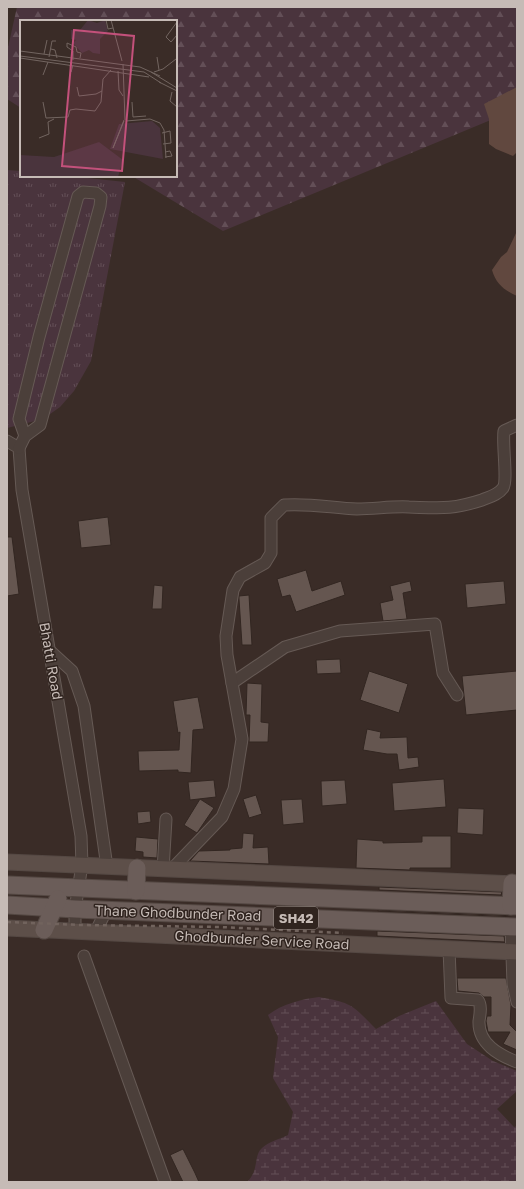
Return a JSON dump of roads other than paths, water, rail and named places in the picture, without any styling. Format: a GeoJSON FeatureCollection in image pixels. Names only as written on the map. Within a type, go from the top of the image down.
{"type":"FeatureCollection","features":[{"type":"Feature","properties":{"kind":"main road"},"geometry":{"type":"LineString","coordinates":[[136,891],[137,868]]}},
{"type":"Feature","properties":{"kind":"main road"},"geometry":{"type":"LineString","coordinates":[[514,906],[515,884]]}},
{"type":"Feature","properties":{"kind":"main road","name":"Thane Ghodbunder Road"},"geometry":{"type":"LineString","coordinates":[[7,885],[514,906]]}},
{"type":"Feature","properties":{"kind":"main road"},"geometry":{"type":"LineString","coordinates":[[44,930],[54,908],[70,888]]}},
{"type":"Feature","properties":{"kind":"main road","name":"Thane Ghodbunder Road"},"geometry":{"type":"LineString","coordinates":[[7,905],[75,910],[514,927]]}},
{"type":"Feature","properties":{"kind":"street"},"geometry":{"type":"LineString","coordinates":[[7,441],[19,448],[25,436],[40,425],[100,206],[101,197],[96,193],[83,192],[78,196],[18,419],[25,436]]}},
{"type":"Feature","properties":{"kind":"street"},"geometry":{"type":"LineString","coordinates":[[167,870],[222,817],[234,789],[242,739],[227,655],[226,636],[232,590],[240,577],[265,563],[271,553],[271,518],[284,505],[322,505],[356,509],[408,507],[432,509],[452,508],[495,495],[504,488],[505,477],[502,442],[504,431],[517,425]]}},
{"type":"Feature","properties":{"kind":"street","name":"Bhatti Road"},"geometry":{"type":"LineString","coordinates":[[19,448],[22,490],[81,836],[82,865],[70,888],[75,910],[75,932]]}},
{"type":"Feature","properties":{"kind":"street"},"geometry":{"type":"LineString","coordinates":[[232,684],[285,647],[340,631],[435,624],[443,673],[457,695]]}},
{"type":"Feature","properties":{"kind":"street"},"geometry":{"type":"LineString","coordinates":[[49,650],[72,671],[84,706],[107,867]]}},
{"type":"Feature","properties":{"kind":"street"},"geometry":{"type":"LineString","coordinates":[[166,818],[167,870]]}},
{"type":"Feature","properties":{"kind":"street"},"geometry":{"type":"LineString","coordinates":[[7,862],[515,884]]}},
{"type":"Feature","properties":{"kind":"street"},"geometry":{"type":"LineString","coordinates":[[95,933],[106,911]]}},
{"type":"Feature","properties":{"kind":"street"},"geometry":{"type":"LineString","coordinates":[[514,927],[513,984],[517,1002]]}},
{"type":"Feature","properties":{"kind":"street","name":"Ghodbunder Service Road"},"geometry":{"type":"LineString","coordinates":[[7,928],[514,952]]}},
{"type":"Feature","properties":{"kind":"street"},"geometry":{"type":"LineString","coordinates":[[449,948],[451,998],[478,1000],[481,1005],[479,1025],[483,1040],[501,1055],[517,1062]]}},
{"type":"Feature","properties":{"kind":"street"},"geometry":{"type":"LineString","coordinates":[[84,956],[165,1182]]}},
{"type":"Feature","properties":{"kind":"railway"},"geometry":{"type":"LineString","coordinates":[[7,922],[81,925],[220,927],[343,933]]}}]}
